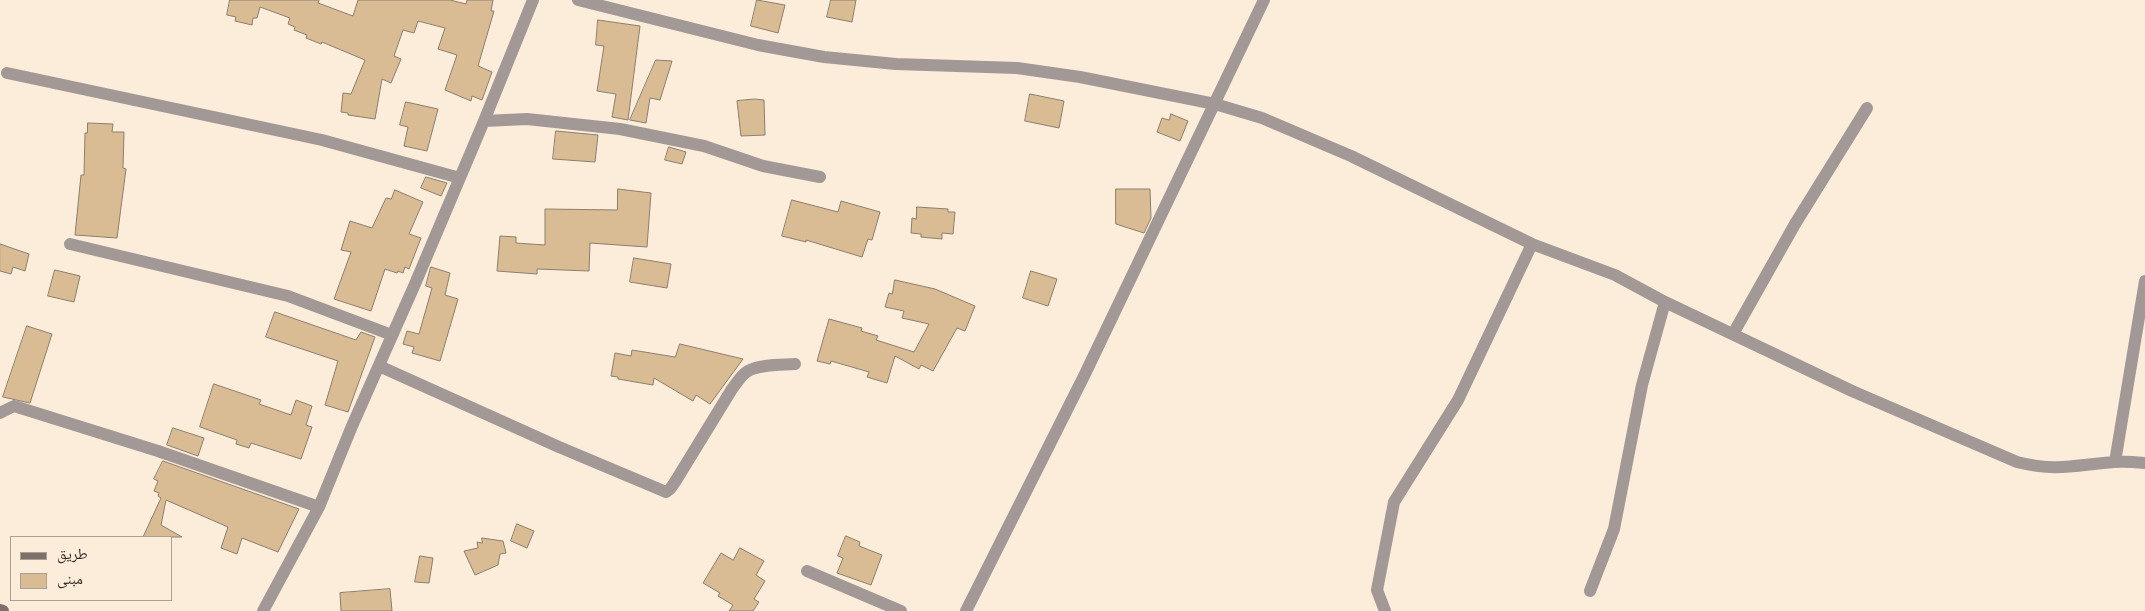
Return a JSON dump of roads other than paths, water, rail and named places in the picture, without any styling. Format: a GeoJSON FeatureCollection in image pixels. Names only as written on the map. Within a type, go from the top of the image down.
{"type":"FeatureCollection","features":[{"type":"Feature","properties":{"kind":"street"},"geometry":{"type":"LineString","coordinates":[[263,611],[319,507],[352,426],[460,178],[533,0]]}},
{"type":"Feature","properties":{"kind":"street"},"geometry":{"type":"LineString","coordinates":[[578,0],[758,44],[824,57],[896,64],[1018,68],[1080,76],[1215,104],[1262,118],[1308,136],[1532,244],[1615,275],[1665,302],[1852,391],[2017,462],[2039,468],[2115,462],[2145,463]]}},
{"type":"Feature","properties":{"kind":"street"},"geometry":{"type":"LineString","coordinates":[[966,611],[1085,374],[1264,0]]}},
{"type":"Feature","properties":{"kind":"street"},"geometry":{"type":"LineString","coordinates":[[7,73],[322,140],[460,178]]}},
{"type":"Feature","properties":{"kind":"street"},"geometry":{"type":"LineString","coordinates":[[1733,334],[1795,224],[1867,108]]}},
{"type":"Feature","properties":{"kind":"street"},"geometry":{"type":"LineString","coordinates":[[484,121],[527,119],[620,129],[704,146],[763,166],[820,177]]}},
{"type":"Feature","properties":{"kind":"street"},"geometry":{"type":"LineString","coordinates":[[70,244],[288,296],[392,335]]}},
{"type":"Feature","properties":{"kind":"street"},"geometry":{"type":"LineString","coordinates":[[1385,611],[1377,590],[1394,502],[1458,400],[1532,244]]}},
{"type":"Feature","properties":{"kind":"street"},"geometry":{"type":"LineString","coordinates":[[2115,462],[2145,282]]}},
{"type":"Feature","properties":{"kind":"street"},"geometry":{"type":"LineString","coordinates":[[1590,591],[1614,529],[1642,385],[1665,302]]}},
{"type":"Feature","properties":{"kind":"street"},"geometry":{"type":"LineString","coordinates":[[379,366],[559,448],[666,492],[675,482],[732,389],[742,376],[756,368],[795,364]]}},
{"type":"Feature","properties":{"kind":"street"},"geometry":{"type":"LineString","coordinates":[[0,413],[14,406],[158,451],[319,507]]}},
{"type":"Feature","properties":{"kind":"street"},"geometry":{"type":"LineString","coordinates":[[807,571],[901,611]]}}]}
